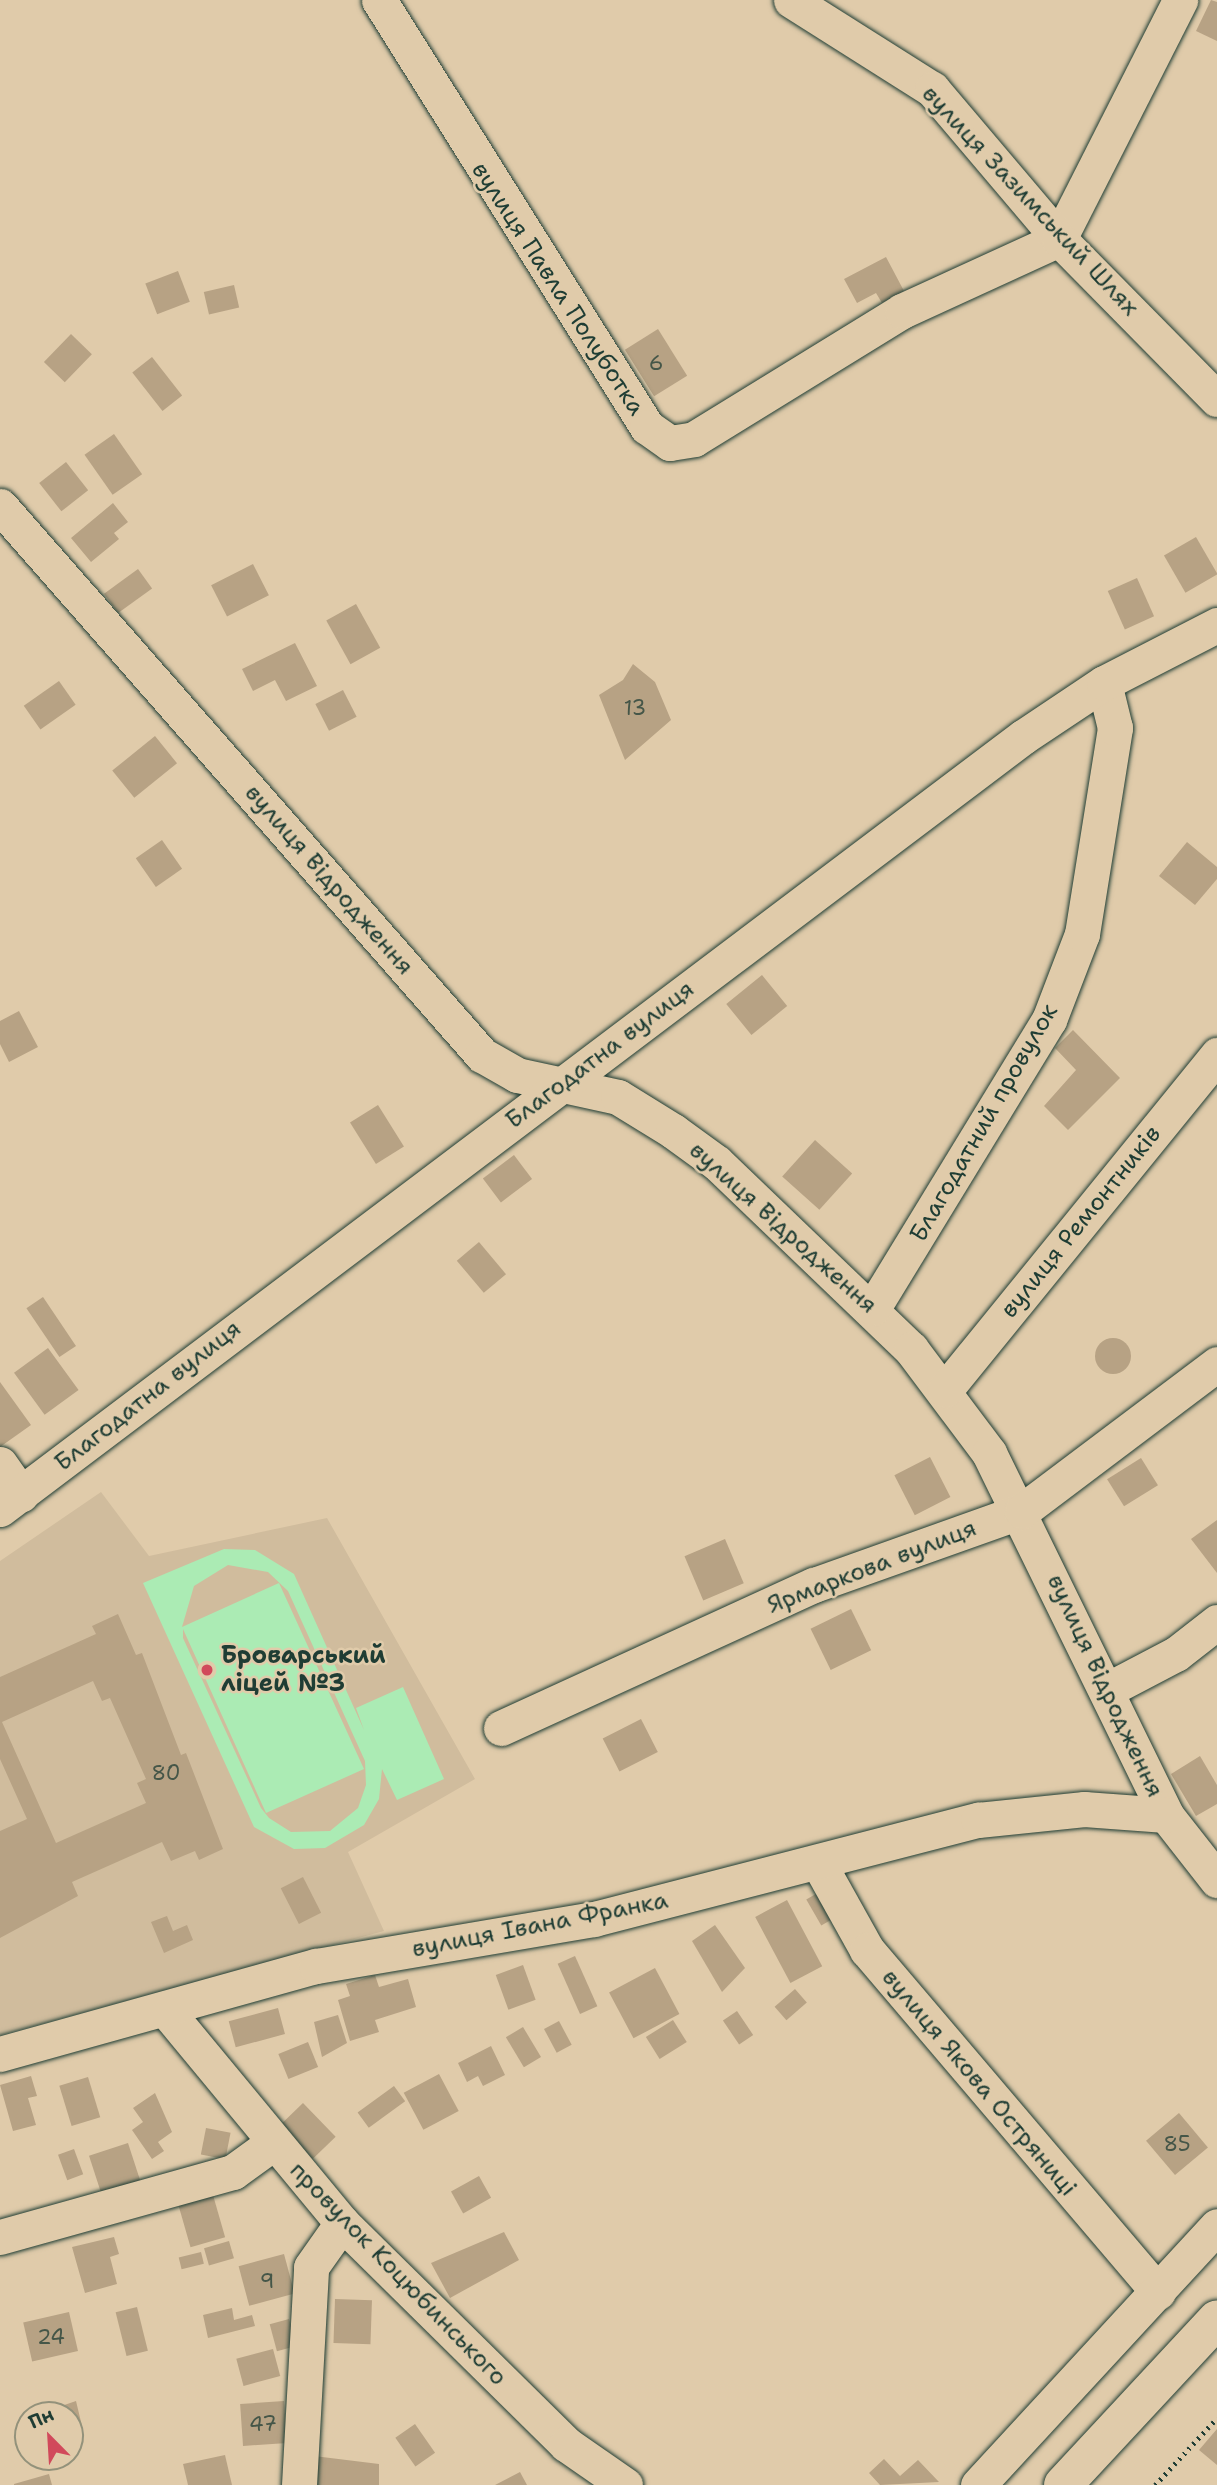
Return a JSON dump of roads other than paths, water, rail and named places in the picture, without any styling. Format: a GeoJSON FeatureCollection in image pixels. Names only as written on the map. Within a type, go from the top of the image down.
{"type":"FeatureCollection","features":[{"type":"Feature","properties":{"kind":"main road"},"geometry":{"type":"LineString","coordinates":[[1063,2485],[1217,2319]]}},
{"type":"Feature","properties":{"kind":"street","name":"вулиця Павла Полуботка"},"geometry":{"type":"LineString","coordinates":[[379,0],[647,427],[670,443],[694,439],[902,311],[1059,239]]}},
{"type":"Feature","properties":{"kind":"street","name":"вулиця Зазимський Шлях"},"geometry":{"type":"LineString","coordinates":[[791,0],[932,89],[1059,239],[1217,399]]}},
{"type":"Feature","properties":{"kind":"street"},"geometry":{"type":"LineString","coordinates":[[1059,239],[1180,0]]}},
{"type":"Feature","properties":{"kind":"street","name":"вулиця Відродження"},"geometry":{"type":"LineString","coordinates":[[0,506],[482,1055],[517,1076],[618,1097],[673,1131],[717,1163],[873,1308],[945,1390],[1021,1511],[1166,1815],[1217,1880]]}},
{"type":"Feature","properties":{"kind":"street","name":"Благодатна вулиця"},"geometry":{"type":"LineString","coordinates":[[11,1501],[1023,737],[1104,683],[1217,625]]}},
{"type":"Feature","properties":{"kind":"street","name":"Благодатний провулок"},"geometry":{"type":"LineString","coordinates":[[873,1308],[1049,1020],[1077,946],[1115,728],[1104,683]]}},
{"type":"Feature","properties":{"kind":"street","name":"вулиця Ремонтників"},"geometry":{"type":"LineString","coordinates":[[945,1390],[1217,1055]]}},
{"type":"Feature","properties":{"kind":"street","name":"Ярмаркова вулиця"},"geometry":{"type":"LineString","coordinates":[[501,1728],[814,1585],[1021,1511],[1217,1364]]}},
{"type":"Feature","properties":{"kind":"street"},"geometry":{"type":"LineString","coordinates":[[0,1464],[11,1501]]}},
{"type":"Feature","properties":{"kind":"street"},"geometry":{"type":"LineString","coordinates":[[1107,1690],[1175,1654],[1217,1622]]}},
{"type":"Feature","properties":{"kind":"street","name":"вулиця Івана Франка"},"geometry":{"type":"LineString","coordinates":[[0,2054],[316,1966],[594,1919],[978,1819],[1084,1809],[1166,1815]]}},
{"type":"Feature","properties":{"kind":"street","name":"вулиця Якова Остряниці"},"geometry":{"type":"LineString","coordinates":[[818,1862],[867,1950],[1158,2292]]}},
{"type":"Feature","properties":{"kind":"street","name":"провулок Коцюбинського"},"geometry":{"type":"LineString","coordinates":[[165,2009],[273,2143],[342,2223],[566,2444],[625,2485]]}},
{"type":"Feature","properties":{"kind":"street"},"geometry":{"type":"LineString","coordinates":[[0,2237],[233,2172],[273,2143]]}},
{"type":"Feature","properties":{"kind":"street"},"geometry":{"type":"LineString","coordinates":[[299,2485],[311,2267],[342,2223]]}},
{"type":"Feature","properties":{"kind":"street"},"geometry":{"type":"LineString","coordinates":[[978,2485],[1217,2226]]}},
{"type":"Feature","properties":{"kind":"place","name":"Броварський ліцей №3"},"geometry":{"type":"Point","coordinates":[207,1670]}}]}
